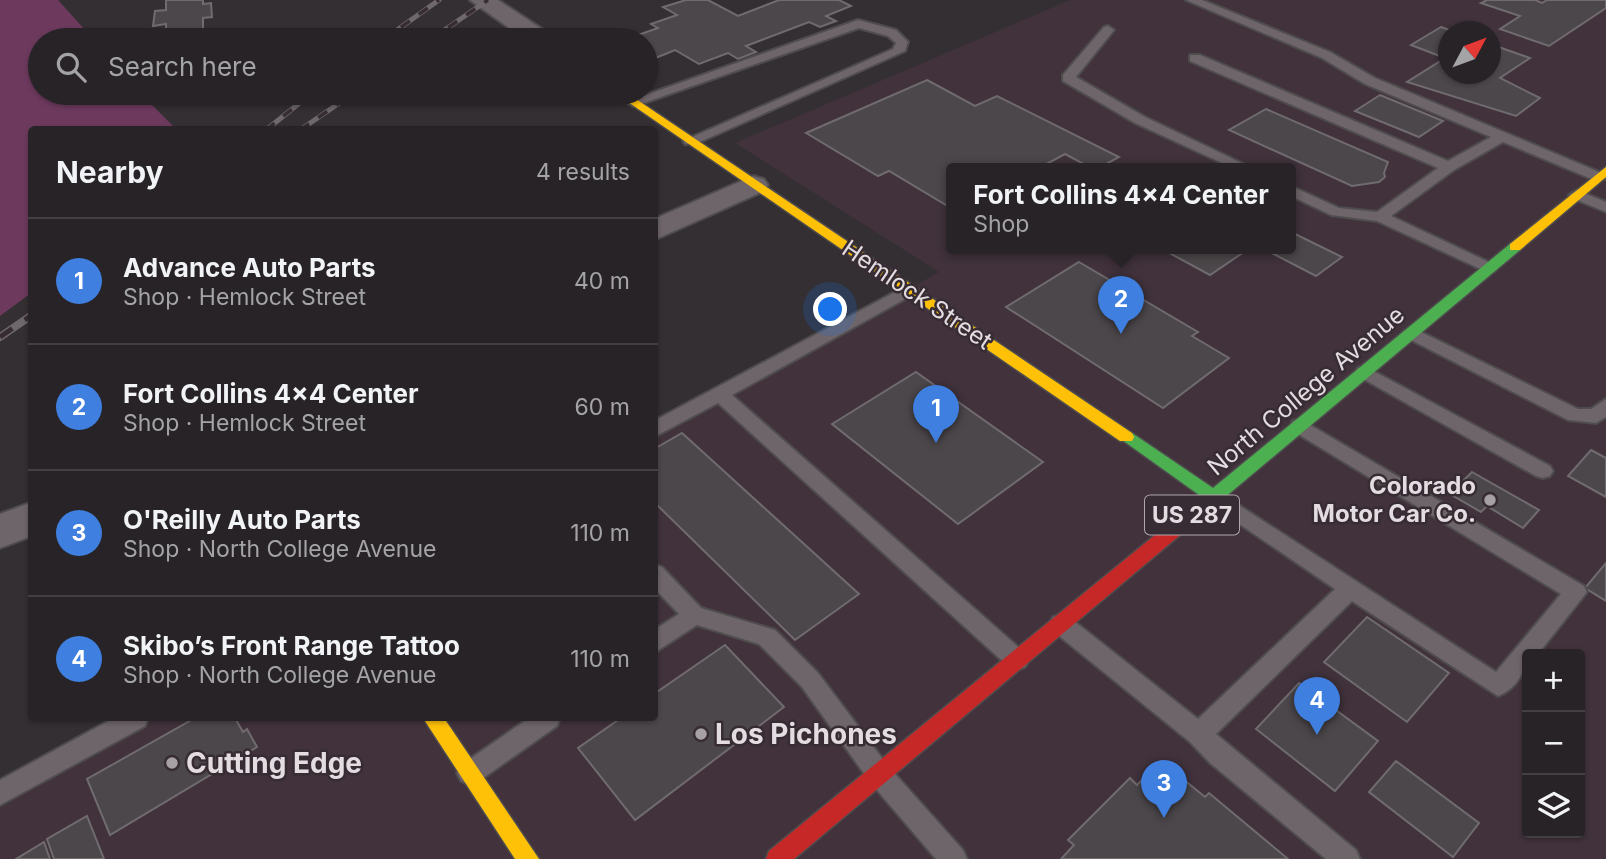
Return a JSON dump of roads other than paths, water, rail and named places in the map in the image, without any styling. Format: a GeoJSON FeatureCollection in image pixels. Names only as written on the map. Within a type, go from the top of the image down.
{"type":"FeatureCollection","features":[{"type":"Feature","properties":{"kind":"main road","name":"Hemlock Street"},"geometry":{"type":"LineString","coordinates":[[638,105],[1214,496]]}},
{"type":"Feature","properties":{"kind":"main road","name":"North College Avenue"},"geometry":{"type":"LineString","coordinates":[[777,859],[1602,174]]}},
{"type":"Feature","properties":{"kind":"main road"},"geometry":{"type":"LineString","coordinates":[[435,721],[528,859]]}},
{"type":"Feature","properties":{"kind":"street"},"geometry":{"type":"LineString","coordinates":[[482,0],[524,28]]}},
{"type":"Feature","properties":{"kind":"street"},"geometry":{"type":"LineString","coordinates":[[658,229],[754,185]]}},
{"type":"Feature","properties":{"kind":"street"},"geometry":{"type":"LineString","coordinates":[[0,532],[28,520]]}},
{"type":"Feature","properties":{"kind":"lane"},"geometry":{"type":"LineString","coordinates":[[1192,0],[1326,55],[1370,81],[1602,174]]}},
{"type":"Feature","properties":{"kind":"lane"},"geometry":{"type":"LineString","coordinates":[[658,87],[858,24],[892,33],[902,42],[899,51],[690,141]]}},
{"type":"Feature","properties":{"kind":"lane"},"geometry":{"type":"LineString","coordinates":[[1108,30],[1068,78],[1140,120],[1234,163]]}},
{"type":"Feature","properties":{"kind":"lane"},"geometry":{"type":"LineString","coordinates":[[1195,58],[1449,167]]}},
{"type":"Feature","properties":{"kind":"lane"},"geometry":{"type":"LineString","coordinates":[[1380,217],[1449,167],[1504,135]]}},
{"type":"Feature","properties":{"kind":"lane"},"geometry":{"type":"LineString","coordinates":[[1296,192],[1336,212],[1380,217],[1489,268]]}},
{"type":"Feature","properties":{"kind":"lane"},"geometry":{"type":"LineString","coordinates":[[1577,195],[1606,207]]}},
{"type":"Feature","properties":{"kind":"lane"},"geometry":{"type":"LineString","coordinates":[[658,428],[908,290]]}},
{"type":"Feature","properties":{"kind":"lane"},"geometry":{"type":"LineString","coordinates":[[1411,333],[1576,415],[1596,416],[1606,405]]}},
{"type":"Feature","properties":{"kind":"lane"},"geometry":{"type":"LineString","coordinates":[[1364,372],[1543,471]]}},
{"type":"Feature","properties":{"kind":"lane"},"geometry":{"type":"LineString","coordinates":[[719,394],[1017,660]]}},
{"type":"Feature","properties":{"kind":"lane"},"geometry":{"type":"LineString","coordinates":[[1214,496],[1498,686],[1576,592],[1300,426]]}},
{"type":"Feature","properties":{"kind":"lane"},"geometry":{"type":"LineString","coordinates":[[658,577],[694,615],[767,638],[810,680],[879,774],[954,859]]}},
{"type":"Feature","properties":{"kind":"lane"},"geometry":{"type":"LineString","coordinates":[[1199,734],[1351,588]]}},
{"type":"Feature","properties":{"kind":"lane"},"geometry":{"type":"LineString","coordinates":[[658,640],[694,615]]}},
{"type":"Feature","properties":{"kind":"lane"},"geometry":{"type":"LineString","coordinates":[[1061,624],[1199,734],[1219,755],[1347,859]]}},
{"type":"Feature","properties":{"kind":"lane"},"geometry":{"type":"LineString","coordinates":[[0,793],[131,721]]}},
{"type":"Feature","properties":{"kind":"lane"},"geometry":{"type":"LineString","coordinates":[[470,772],[544,721]]}},
{"type":"Feature","properties":{"kind":"railway"},"geometry":{"type":"LineString","coordinates":[[400,28],[439,0]]}},
{"type":"Feature","properties":{"kind":"railway"},"geometry":{"type":"LineString","coordinates":[[447,28],[488,0]]}},
{"type":"Feature","properties":{"kind":"railway"},"geometry":{"type":"LineString","coordinates":[[271,126],[297,105]]}},
{"type":"Feature","properties":{"kind":"railway"},"geometry":{"type":"LineString","coordinates":[[306,126],[336,105]]}},
{"type":"Feature","properties":{"kind":"railway"},"geometry":{"type":"LineString","coordinates":[[0,337],[28,318]]}},
{"type":"Feature","properties":{"kind":"place","name":"Fort Collins 4x4 Center"},"geometry":{"type":"Point","coordinates":[1121,334]}},
{"type":"Feature","properties":{"kind":"place","name":"Advance Auto Parts"},"geometry":{"type":"Point","coordinates":[936,443]}},
{"type":"Feature","properties":{"kind":"place","name":"Colorado Motor Car Co."},"geometry":{"type":"Point","coordinates":[1490,500]}},
{"type":"Feature","properties":{"kind":"place","name":"Los Pichones"},"geometry":{"type":"Point","coordinates":[701,734]}},
{"type":"Feature","properties":{"kind":"place","name":"Skibo’s Front Range Tattoo"},"geometry":{"type":"Point","coordinates":[1317,735]}},
{"type":"Feature","properties":{"kind":"place","name":"Cutting Edge"},"geometry":{"type":"Point","coordinates":[172,763]}},
{"type":"Feature","properties":{"kind":"place","name":"O'Reilly Auto Parts"},"geometry":{"type":"Point","coordinates":[1164,818]}}]}
